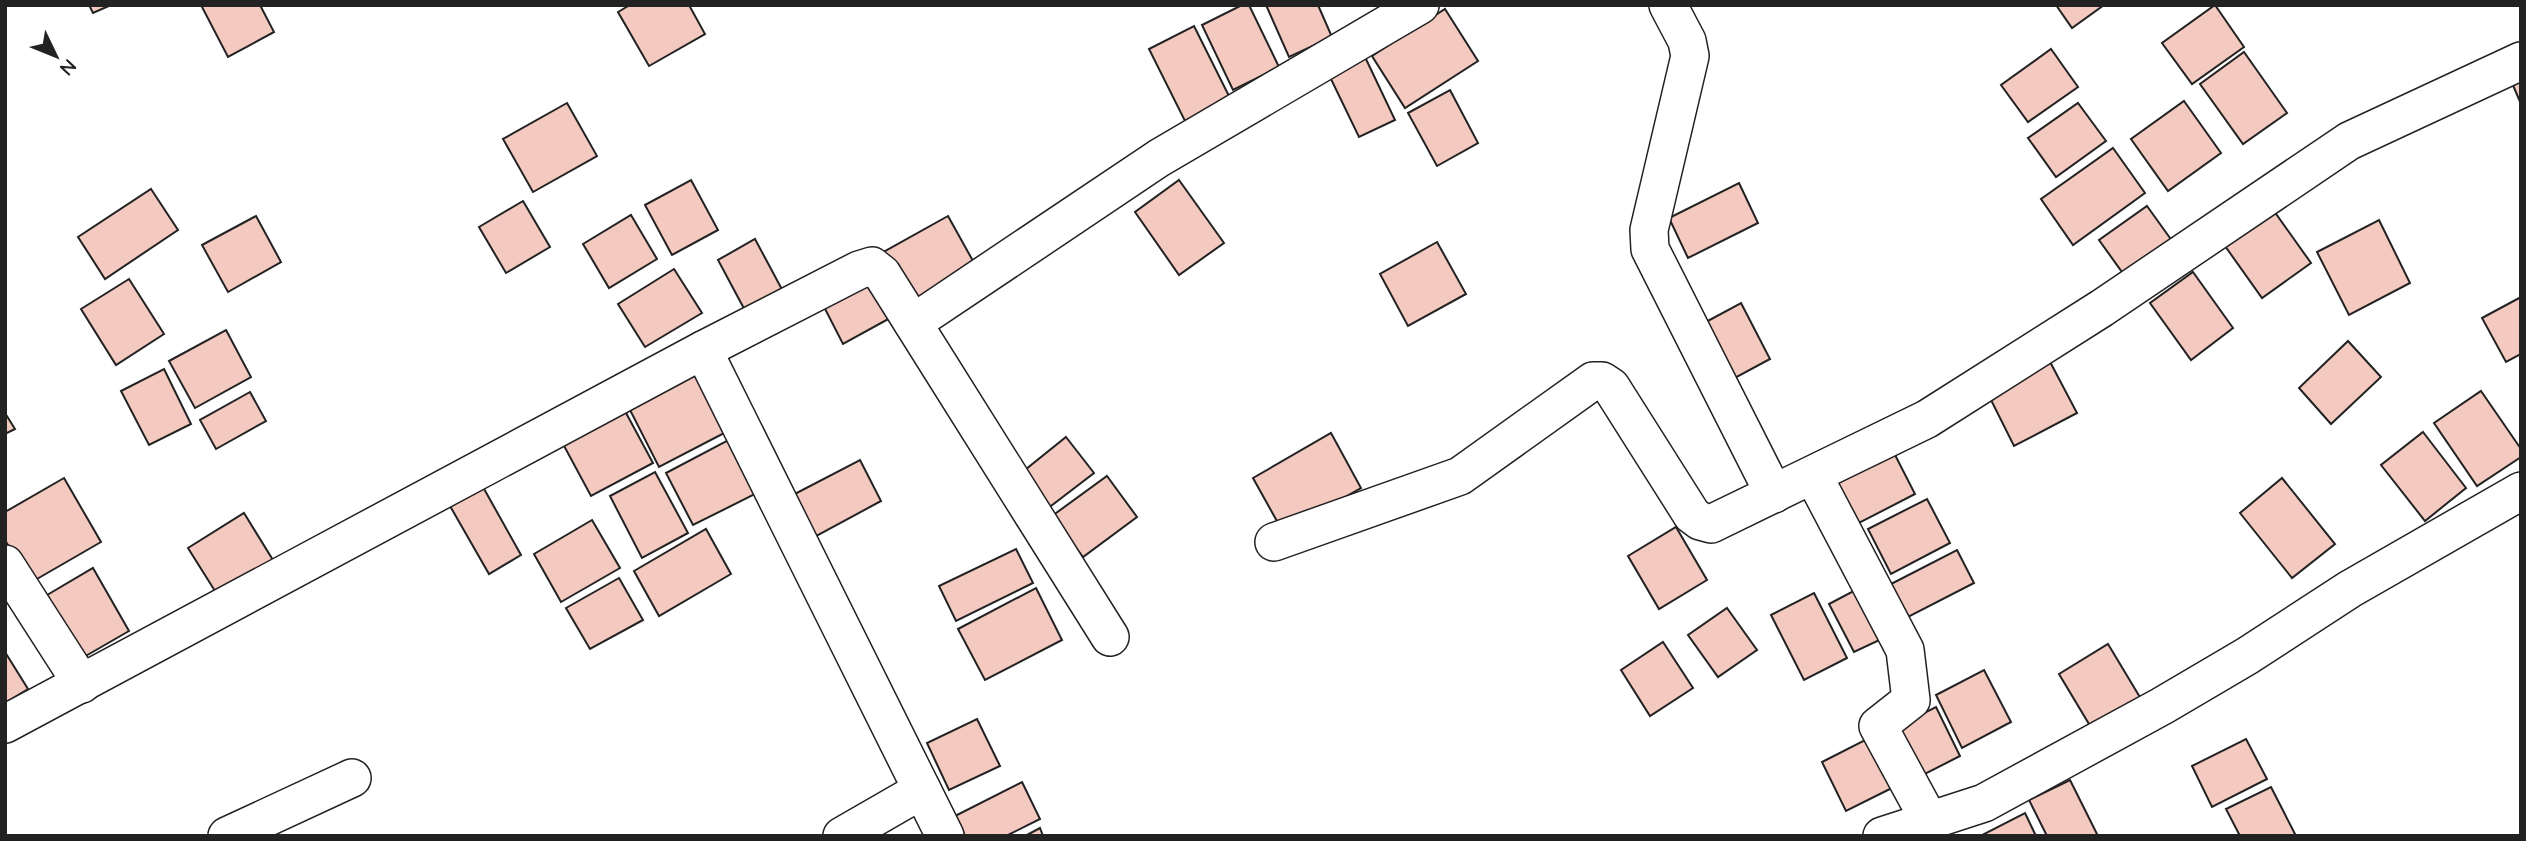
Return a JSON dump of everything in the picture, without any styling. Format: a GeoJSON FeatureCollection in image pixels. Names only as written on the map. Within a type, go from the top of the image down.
{"type":"FeatureCollection","features":[{"type":"Feature","properties":{"kind":"street"},"geometry":{"type":"LineString","coordinates":[[913,323],[1178,146],[1420,5]]}},
{"type":"Feature","properties":{"kind":"street"},"geometry":{"type":"LineString","coordinates":[[1668,5],[1682,30],[1690,56],[1649,230],[1650,249],[1774,494]]}},
{"type":"Feature","properties":{"kind":"street"},"geometry":{"type":"LineString","coordinates":[[1275,542],[1460,476],[1593,381],[1602,381],[1611,387],[1692,515],[1711,524],[1927,419],[2102,308],[2349,141],[2521,61]]}},
{"type":"Feature","properties":{"kind":"street"},"geometry":{"type":"LineString","coordinates":[[5,724],[703,350],[859,270],[872,267],[882,274],[1110,637]]}},
{"type":"Feature","properties":{"kind":"street"},"geometry":{"type":"LineString","coordinates":[[703,350],[945,836]]}},
{"type":"Feature","properties":{"kind":"street"},"geometry":{"type":"LineString","coordinates":[[1813,475],[1905,650],[1911,700],[1878,726],[1929,820]]}},
{"type":"Feature","properties":{"kind":"street"},"geometry":{"type":"LineString","coordinates":[[1882,836],[1984,803],[2162,706],[2350,590],[2521,492]]}},
{"type":"Feature","properties":{"kind":"street"},"geometry":{"type":"LineString","coordinates":[[5,564],[82,684]]}},
{"type":"Feature","properties":{"kind":"street"},"geometry":{"type":"LineString","coordinates":[[227,836],[352,778]]}},
{"type":"Feature","properties":{"kind":"street"},"geometry":{"type":"LineString","coordinates":[[842,836],[922,790]]}},
{"type":"Feature","properties":{"kind":"building"},"geometry":{"type":"Polygon","coordinates":[[[89,5],[111,5],[93,13],[89,5]]]}},
{"type":"Feature","properties":{"kind":"building"},"geometry":{"type":"Polygon","coordinates":[[[201,5],[260,5],[274,32],[228,57],[201,5]]]}},
{"type":"Feature","properties":{"kind":"building"},"geometry":{"type":"Polygon","coordinates":[[[630,5],[689,5],[705,34],[649,66],[618,12],[630,5]]]}},
{"type":"Feature","properties":{"kind":"building"},"geometry":{"type":"Polygon","coordinates":[[[1242,5],[1249,5],[1279,67],[1233,90],[1202,25],[1242,5]]]}},
{"type":"Feature","properties":{"kind":"building"},"geometry":{"type":"Polygon","coordinates":[[[1266,5],[1318,5],[1332,37],[1289,57],[1266,5]]]}},
{"type":"Feature","properties":{"kind":"building"},"geometry":{"type":"Polygon","coordinates":[[[2056,5],[2104,5],[2072,28],[2056,5]]]}},
{"type":"Feature","properties":{"kind":"building"},"geometry":{"type":"Polygon","coordinates":[[[2215,5],[2244,47],[2192,84],[2162,43],[2215,5]]]}},
{"type":"Feature","properties":{"kind":"building"},"geometry":{"type":"Polygon","coordinates":[[[1445,9],[1478,61],[1405,108],[1372,56],[1445,9]]]}},
{"type":"Feature","properties":{"kind":"building"},"geometry":{"type":"Polygon","coordinates":[[[1194,26],[1230,98],[1185,121],[1149,49],[1194,26]]]}},
{"type":"Feature","properties":{"kind":"building"},"geometry":{"type":"Polygon","coordinates":[[[2051,49],[2078,87],[2028,122],[2001,85],[2051,49]]]}},
{"type":"Feature","properties":{"kind":"building"},"geometry":{"type":"Polygon","coordinates":[[[2244,52],[2287,113],[2243,144],[2200,84],[2244,52]]]}},
{"type":"Feature","properties":{"kind":"building"},"geometry":{"type":"Polygon","coordinates":[[[1365,57],[1395,120],[1359,137],[1329,75],[1365,57]]]}},
{"type":"Feature","properties":{"kind":"building"},"geometry":{"type":"Polygon","coordinates":[[[2521,79],[2521,104],[2512,83],[2521,79]]]}},
{"type":"Feature","properties":{"kind":"building"},"geometry":{"type":"Polygon","coordinates":[[[1450,90],[1478,143],[1437,166],[1408,113],[1450,90]]]}},
{"type":"Feature","properties":{"kind":"building"},"geometry":{"type":"Polygon","coordinates":[[[2184,101],[2221,153],[2168,191],[2131,139],[2184,101]]]}},
{"type":"Feature","properties":{"kind":"building"},"geometry":{"type":"Polygon","coordinates":[[[567,103],[597,156],[533,192],[503,139],[567,103]]]}},
{"type":"Feature","properties":{"kind":"building"},"geometry":{"type":"Polygon","coordinates":[[[2078,103],[2106,141],[2056,177],[2028,138],[2078,103]]]}},
{"type":"Feature","properties":{"kind":"building"},"geometry":{"type":"Polygon","coordinates":[[[2113,148],[2145,193],[2073,245],[2041,199],[2113,148]]]}},
{"type":"Feature","properties":{"kind":"building"},"geometry":{"type":"Polygon","coordinates":[[[691,180],[718,230],[672,255],[645,205],[691,180]]]}},
{"type":"Feature","properties":{"kind":"building"},"geometry":{"type":"Polygon","coordinates":[[[1179,180],[1224,243],[1179,275],[1135,212],[1179,180]]]}},
{"type":"Feature","properties":{"kind":"building"},"geometry":{"type":"Polygon","coordinates":[[[1739,183],[1758,223],[1688,258],[1669,218],[1739,183]]]}},
{"type":"Feature","properties":{"kind":"building"},"geometry":{"type":"Polygon","coordinates":[[[151,189],[178,230],[105,279],[78,237],[151,189]]]}},
{"type":"Feature","properties":{"kind":"building"},"geometry":{"type":"Polygon","coordinates":[[[523,201],[550,247],[506,273],[479,227],[523,201]]]}},
{"type":"Feature","properties":{"kind":"building"},"geometry":{"type":"Polygon","coordinates":[[[2147,206],[2175,245],[2127,279],[2099,240],[2147,206]]]}},
{"type":"Feature","properties":{"kind":"building"},"geometry":{"type":"Polygon","coordinates":[[[2274,211],[2311,263],[2262,298],[2225,246],[2274,211]]]}},
{"type":"Feature","properties":{"kind":"building"},"geometry":{"type":"Polygon","coordinates":[[[631,215],[657,259],[609,288],[583,244],[631,215]]]}},
{"type":"Feature","properties":{"kind":"building"},"geometry":{"type":"Polygon","coordinates":[[[256,216],[281,262],[228,292],[202,245],[256,216]]]}},
{"type":"Feature","properties":{"kind":"building"},"geometry":{"type":"Polygon","coordinates":[[[948,216],[978,270],[910,308],[880,254],[948,216]]]}},
{"type":"Feature","properties":{"kind":"building"},"geometry":{"type":"Polygon","coordinates":[[[2379,220],[2410,283],[2349,315],[2317,252],[2379,220]]]}},
{"type":"Feature","properties":{"kind":"building"},"geometry":{"type":"Polygon","coordinates":[[[755,239],[785,295],[748,316],[718,260],[755,239]]]}},
{"type":"Feature","properties":{"kind":"building"},"geometry":{"type":"Polygon","coordinates":[[[1437,242],[1466,294],[1408,326],[1380,274],[1437,242]]]}},
{"type":"Feature","properties":{"kind":"building"},"geometry":{"type":"Polygon","coordinates":[[[674,269],[702,313],[645,347],[618,304],[674,269]]]}},
{"type":"Feature","properties":{"kind":"building"},"geometry":{"type":"Polygon","coordinates":[[[2193,272],[2233,328],[2191,360],[2150,303],[2193,272]]]}},
{"type":"Feature","properties":{"kind":"building"},"geometry":{"type":"Polygon","coordinates":[[[129,279],[164,334],[116,365],[81,309],[129,279]]]}},
{"type":"Feature","properties":{"kind":"building"},"geometry":{"type":"Polygon","coordinates":[[[871,279],[892,317],[843,344],[823,305],[871,279]]]}},
{"type":"Feature","properties":{"kind":"building"},"geometry":{"type":"Polygon","coordinates":[[[2521,297],[2521,354],[2506,362],[2482,318],[2521,297]]]}},
{"type":"Feature","properties":{"kind":"building"},"geometry":{"type":"Polygon","coordinates":[[[1741,303],[1770,359],[1733,379],[1704,323],[1741,303]]]}},
{"type":"Feature","properties":{"kind":"building"},"geometry":{"type":"Polygon","coordinates":[[[226,330],[251,377],[195,408],[169,361],[226,330]]]}},
{"type":"Feature","properties":{"kind":"building"},"geometry":{"type":"Polygon","coordinates":[[[2348,341],[2381,377],[2331,424],[2299,388],[2348,341]]]}},
{"type":"Feature","properties":{"kind":"building"},"geometry":{"type":"Polygon","coordinates":[[[2048,358],[2077,413],[2014,446],[1986,390],[2048,358]]]}},
{"type":"Feature","properties":{"kind":"building"},"geometry":{"type":"Polygon","coordinates":[[[164,369],[191,424],[149,445],[121,391],[164,369]]]}},
{"type":"Feature","properties":{"kind":"building"},"geometry":{"type":"Polygon","coordinates":[[[702,371],[732,429],[659,467],[629,408],[702,371]]]}},
{"type":"Feature","properties":{"kind":"building"},"geometry":{"type":"Polygon","coordinates":[[[2481,391],[2521,449],[2521,457],[2477,486],[2434,423],[2481,391]]]}},
{"type":"Feature","properties":{"kind":"building"},"geometry":{"type":"Polygon","coordinates":[[[250,392],[266,421],[216,449],[200,420],[250,392]]]}},
{"type":"Feature","properties":{"kind":"building"},"geometry":{"type":"Polygon","coordinates":[[[625,411],[653,463],[591,496],[563,444],[625,411]]]}},
{"type":"Feature","properties":{"kind":"building"},"geometry":{"type":"Polygon","coordinates":[[[5,413],[15,429],[5,434],[5,413]]]}},
{"type":"Feature","properties":{"kind":"building"},"geometry":{"type":"Polygon","coordinates":[[[2423,432],[2466,488],[2425,521],[2381,465],[2423,432]]]}},
{"type":"Feature","properties":{"kind":"building"},"geometry":{"type":"Polygon","coordinates":[[[1331,433],[1361,488],[1283,532],[1253,478],[1331,433]]]}},
{"type":"Feature","properties":{"kind":"building"},"geometry":{"type":"Polygon","coordinates":[[[736,436],[763,490],[693,525],[666,473],[736,436]]]}},
{"type":"Feature","properties":{"kind":"building"},"geometry":{"type":"Polygon","coordinates":[[[1066,437],[1094,473],[1047,509],[1020,474],[1066,437]]]}},
{"type":"Feature","properties":{"kind":"building"},"geometry":{"type":"Polygon","coordinates":[[[1892,449],[1915,494],[1855,525],[1832,479],[1892,449]]]}},
{"type":"Feature","properties":{"kind":"building"},"geometry":{"type":"Polygon","coordinates":[[[860,460],[881,501],[809,540],[787,498],[860,460]]]}},
{"type":"Feature","properties":{"kind":"building"},"geometry":{"type":"Polygon","coordinates":[[[655,472],[688,533],[642,558],[610,496],[655,472]]]}},
{"type":"Feature","properties":{"kind":"building"},"geometry":{"type":"Polygon","coordinates":[[[1107,476],[1137,517],[1083,557],[1052,516],[1107,476]]]}},
{"type":"Feature","properties":{"kind":"building"},"geometry":{"type":"Polygon","coordinates":[[[64,478],[101,542],[30,583],[5,540],[5,512],[64,478]]]}},
{"type":"Feature","properties":{"kind":"building"},"geometry":{"type":"Polygon","coordinates":[[[2282,478],[2335,544],[2292,578],[2240,513],[2282,478]]]}},
{"type":"Feature","properties":{"kind":"building"},"geometry":{"type":"Polygon","coordinates":[[[483,487],[521,555],[489,574],[450,506],[483,487]]]}},
{"type":"Feature","properties":{"kind":"building"},"geometry":{"type":"Polygon","coordinates":[[[1927,499],[1950,543],[1891,574],[1868,529],[1927,499]]]}},
{"type":"Feature","properties":{"kind":"building"},"geometry":{"type":"Polygon","coordinates":[[[244,513],[276,565],[220,599],[188,548],[244,513]]]}},
{"type":"Feature","properties":{"kind":"building"},"geometry":{"type":"Polygon","coordinates":[[[592,520],[620,568],[561,602],[534,554],[592,520]]]}},
{"type":"Feature","properties":{"kind":"building"},"geometry":{"type":"Polygon","coordinates":[[[1676,527],[1707,580],[1659,609],[1628,556],[1676,527]]]}},
{"type":"Feature","properties":{"kind":"building"},"geometry":{"type":"Polygon","coordinates":[[[706,529],[731,574],[659,616],[634,571],[706,529]]]}},
{"type":"Feature","properties":{"kind":"building"},"geometry":{"type":"Polygon","coordinates":[[[1016,549],[1033,583],[956,621],[939,586],[1016,549]]]}},
{"type":"Feature","properties":{"kind":"building"},"geometry":{"type":"Polygon","coordinates":[[[1957,550],[1974,583],[1908,617],[1891,584],[1957,550]]]}},
{"type":"Feature","properties":{"kind":"building"},"geometry":{"type":"Polygon","coordinates":[[[93,568],[129,631],[77,661],[42,598],[93,568]]]}},
{"type":"Feature","properties":{"kind":"building"},"geometry":{"type":"Polygon","coordinates":[[[619,578],[643,620],[590,649],[566,608],[619,578]]]}},
{"type":"Feature","properties":{"kind":"building"},"geometry":{"type":"Polygon","coordinates":[[[1863,586],[1888,636],[1854,652],[1829,604],[1863,586]]]}},
{"type":"Feature","properties":{"kind":"building"},"geometry":{"type":"Polygon","coordinates":[[[1036,588],[1062,640],[985,680],[958,629],[1036,588]]]}},
{"type":"Feature","properties":{"kind":"building"},"geometry":{"type":"Polygon","coordinates":[[[1814,593],[1847,658],[1804,680],[1771,615],[1814,593]]]}},
{"type":"Feature","properties":{"kind":"building"},"geometry":{"type":"Polygon","coordinates":[[[1727,608],[1757,650],[1718,677],[1688,635],[1727,608]]]}},
{"type":"Feature","properties":{"kind":"building"},"geometry":{"type":"Polygon","coordinates":[[[1663,642],[1693,688],[1650,716],[1621,670],[1663,642]]]}},
{"type":"Feature","properties":{"kind":"building"},"geometry":{"type":"Polygon","coordinates":[[[2108,644],[2144,704],[2095,734],[2059,674],[2108,644]]]}},
{"type":"Feature","properties":{"kind":"building"},"geometry":{"type":"Polygon","coordinates":[[[5,652],[28,689],[5,703],[5,652]]]}},
{"type":"Feature","properties":{"kind":"building"},"geometry":{"type":"Polygon","coordinates":[[[1984,670],[2011,722],[1962,748],[1936,695],[1984,670]]]}},
{"type":"Feature","properties":{"kind":"building"},"geometry":{"type":"Polygon","coordinates":[[[1936,707],[1960,756],[1917,778],[1892,729],[1936,707]]]}},
{"type":"Feature","properties":{"kind":"building"},"geometry":{"type":"Polygon","coordinates":[[[977,719],[1000,766],[949,790],[927,743],[977,719]]]}},
{"type":"Feature","properties":{"kind":"building"},"geometry":{"type":"Polygon","coordinates":[[[1867,739],[1892,788],[1846,811],[1822,762],[1867,739]]]}},
{"type":"Feature","properties":{"kind":"building"},"geometry":{"type":"Polygon","coordinates":[[[2246,739],[2267,779],[2212,807],[2192,766],[2246,739]]]}},
{"type":"Feature","properties":{"kind":"building"},"geometry":{"type":"Polygon","coordinates":[[[2070,780],[2098,836],[2047,836],[2029,800],[2070,780]]]}},
{"type":"Feature","properties":{"kind":"building"},"geometry":{"type":"Polygon","coordinates":[[[1022,782],[1040,819],[1006,836],[965,836],[955,816],[1022,782]]]}},
{"type":"Feature","properties":{"kind":"building"},"geometry":{"type":"Polygon","coordinates":[[[2271,787],[2296,836],[2240,836],[2226,809],[2271,787]]]}},
{"type":"Feature","properties":{"kind":"building"},"geometry":{"type":"Polygon","coordinates":[[[2025,813],[2036,836],[1982,836],[1982,835],[2025,813]]]}},
{"type":"Feature","properties":{"kind":"building"},"geometry":{"type":"Polygon","coordinates":[[[1040,828],[1043,836],[1025,836],[1040,828]]]}}]}
